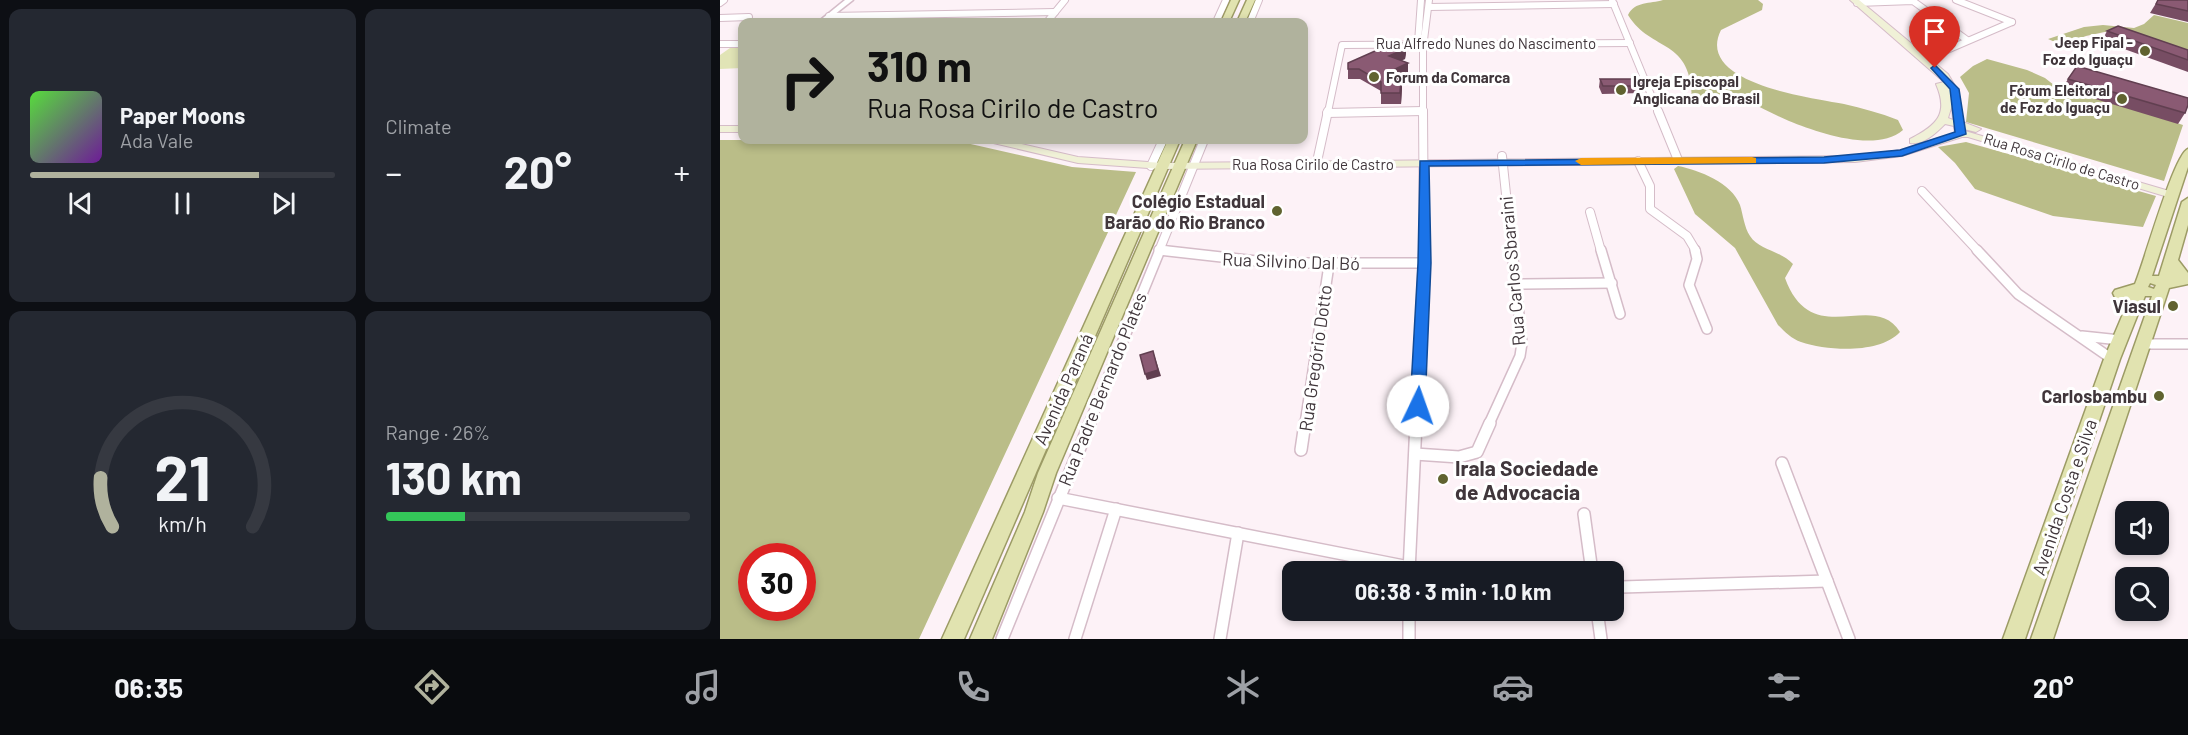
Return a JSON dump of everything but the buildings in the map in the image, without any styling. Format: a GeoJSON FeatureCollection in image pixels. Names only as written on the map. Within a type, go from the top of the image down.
{"type":"FeatureCollection","features":[{"type":"Feature","properties":{"kind":"main road"},"geometry":{"type":"LineString","coordinates":[[1227,18],[1235,0]]}},
{"type":"Feature","properties":{"kind":"main road"},"geometry":{"type":"LineString","coordinates":[[1243,18],[1251,0]]}},
{"type":"Feature","properties":{"kind":"main road"},"geometry":{"type":"LineString","coordinates":[[1846,0],[1939,80],[1948,100],[1943,120],[1928,134],[1898,150]]}},
{"type":"Feature","properties":{"kind":"main road"},"geometry":{"type":"LineString","coordinates":[[1856,1],[1945,76],[1954,89],[1958,104],[1959,129]]}},
{"type":"Feature","properties":{"kind":"main road"},"geometry":{"type":"LineString","coordinates":[[1943,120],[1959,129]]}},
{"type":"Feature","properties":{"kind":"main road"},"geometry":{"type":"LineString","coordinates":[[720,129],[738,129]]}},
{"type":"Feature","properties":{"kind":"main road","name":"Rua Rosa Cirilo de Castro"},"geometry":{"type":"LineString","coordinates":[[1173,162],[1502,159],[1638,161],[1677,158],[1822,157],[1898,150],[1959,129],[2172,192]]}},
{"type":"Feature","properties":{"kind":"main road"},"geometry":{"type":"LineString","coordinates":[[720,135],[738,134]]}},
{"type":"Feature","properties":{"kind":"main road"},"geometry":{"type":"LineString","coordinates":[[1010,144],[1078,160],[1173,162],[1318,157],[1424,160]]}},
{"type":"Feature","properties":{"kind":"main road"},"geometry":{"type":"LineString","coordinates":[[1042,144],[1093,155],[1173,162]]}},
{"type":"Feature","properties":{"kind":"main road","name":"Avenida Paraná"},"geometry":{"type":"LineString","coordinates":[[981,639],[1173,162],[1174,144]]}},
{"type":"Feature","properties":{"kind":"main road","name":"Avenida Paraná"},"geometry":{"type":"LineString","coordinates":[[953,639],[1024,476],[1173,162],[1188,144]]}},
{"type":"Feature","properties":{"kind":"main road","name":"Avenida Costa e Silva"},"geometry":{"type":"LineString","coordinates":[[2014,639],[2112,359],[2144,281],[2172,192],[2188,153]]}},
{"type":"Feature","properties":{"kind":"main road"},"geometry":{"type":"LineString","coordinates":[[1527,159],[1677,158]]}},
{"type":"Feature","properties":{"kind":"main road"},"geometry":{"type":"LineString","coordinates":[[2144,281],[2151,292],[2161,291],[2183,281],[2181,273],[2171,261],[2188,202]]}},
{"type":"Feature","properties":{"kind":"main road","name":"Avenida Costa e Silva"},"geometry":{"type":"LineString","coordinates":[[2046,637],[2161,291]]}},
{"type":"Feature","properties":{"kind":"main road"},"geometry":{"type":"LineString","coordinates":[[1024,476],[1035,480],[1047,473]]}},
{"type":"Feature","properties":{"kind":"main road"},"geometry":{"type":"LineString","coordinates":[[1011,507],[1025,506],[1034,512]]}},
{"type":"Feature","properties":{"kind":"street"},"geometry":{"type":"LineString","coordinates":[[720,3],[724,0]]}},
{"type":"Feature","properties":{"kind":"street"},"geometry":{"type":"LineString","coordinates":[[826,18],[849,0]]}},
{"type":"Feature","properties":{"kind":"street"},"geometry":{"type":"LineString","coordinates":[[1050,18],[1065,0]]}},
{"type":"Feature","properties":{"kind":"street"},"geometry":{"type":"LineString","coordinates":[[1218,18],[1226,0]]}},
{"type":"Feature","properties":{"kind":"street"},"geometry":{"type":"LineString","coordinates":[[1252,18],[1259,0]]}},
{"type":"Feature","properties":{"kind":"street"},"geometry":{"type":"LineString","coordinates":[[1409,561],[1424,263],[1421,0]]}},
{"type":"Feature","properties":{"kind":"street"},"geometry":{"type":"LineString","coordinates":[[1926,59],[2012,22],[1956,0]]}},
{"type":"Feature","properties":{"kind":"street"},"geometry":{"type":"LineString","coordinates":[[1856,1],[1913,1],[1968,40]]}},
{"type":"Feature","properties":{"kind":"street"},"geometry":{"type":"LineString","coordinates":[[1422,45],[1429,4],[1613,2],[1677,158]]}},
{"type":"Feature","properties":{"kind":"street"},"geometry":{"type":"LineString","coordinates":[[829,16],[1055,12]]}},
{"type":"Feature","properties":{"kind":"street"},"geometry":{"type":"LineString","coordinates":[[720,18],[749,17]]}},
{"type":"Feature","properties":{"kind":"street","name":"Rua Alfredo Nunes do Nascimento"},"geometry":{"type":"LineString","coordinates":[[1327,112],[1342,45],[1630,43]]}},
{"type":"Feature","properties":{"kind":"street"},"geometry":{"type":"LineString","coordinates":[[720,44],[738,44]]}},
{"type":"Feature","properties":{"kind":"street"},"geometry":{"type":"LineString","coordinates":[[1318,157],[1327,112],[1424,111]]}},
{"type":"Feature","properties":{"kind":"street"},"geometry":{"type":"LineString","coordinates":[[1165,144],[1173,162]]}},
{"type":"Feature","properties":{"kind":"street","name":"Rua Padre Bernardo Plates"},"geometry":{"type":"LineString","coordinates":[[1002,639],[1159,250],[1173,162],[1198,144]]}},
{"type":"Feature","properties":{"kind":"street","name":"Rua Carlos Sbaraini"},"geometry":{"type":"LineString","coordinates":[[1415,454],[1459,457],[1477,452],[1520,356],[1522,343],[1502,159]]}},
{"type":"Feature","properties":{"kind":"street"},"geometry":{"type":"LineString","coordinates":[[1638,161],[1650,186],[1650,208],[1687,237],[1696,251],[1697,259],[1689,285],[1707,329]]}},
{"type":"Feature","properties":{"kind":"street"},"geometry":{"type":"LineString","coordinates":[[1922,191],[2018,294],[2041,312],[2082,336],[2112,359]]}},
{"type":"Feature","properties":{"kind":"street"},"geometry":{"type":"LineString","coordinates":[[1590,212],[1620,314]]}},
{"type":"Feature","properties":{"kind":"street","name":"Rua Silvino Dal Bó"},"geometry":{"type":"LineString","coordinates":[[1159,250],[1212,258],[1329,265],[1424,263]]}},
{"type":"Feature","properties":{"kind":"street","name":"Rua Gregório Dotto"},"geometry":{"type":"LineString","coordinates":[[1301,450],[1329,265]]}},
{"type":"Feature","properties":{"kind":"street"},"geometry":{"type":"LineString","coordinates":[[1515,284],[1612,283]]}},
{"type":"Feature","properties":{"kind":"street"},"geometry":{"type":"LineString","coordinates":[[2082,336],[2120,340]]}},
{"type":"Feature","properties":{"kind":"street"},"geometry":{"type":"LineString","coordinates":[[2144,344],[2188,344]]}},
{"type":"Feature","properties":{"kind":"street"},"geometry":{"type":"LineString","coordinates":[[1782,463],[1849,639]]}},
{"type":"Feature","properties":{"kind":"street"},"geometry":{"type":"LineString","coordinates":[[1058,498],[1371,561]]}},
{"type":"Feature","properties":{"kind":"street"},"geometry":{"type":"LineString","coordinates":[[1075,639],[1116,509]]}},
{"type":"Feature","properties":{"kind":"street"},"geometry":{"type":"LineString","coordinates":[[1584,514],[1590,561]]}},
{"type":"Feature","properties":{"kind":"street"},"geometry":{"type":"LineString","coordinates":[[1220,639],[1238,533]]}},
{"type":"Feature","properties":{"kind":"street"},"geometry":{"type":"LineString","coordinates":[[1624,587],[1827,581]]}},
{"type":"Feature","properties":{"kind":"street"},"geometry":{"type":"LineString","coordinates":[[1409,621],[1409,639]]}},
{"type":"Feature","properties":{"kind":"street"},"geometry":{"type":"LineString","coordinates":[[1599,621],[1601,639]]}},
{"type":"Feature","properties":{"kind":"green space"},"geometry":{"type":"Polygon","coordinates":[[[1663,0],[1758,0],[1763,4],[1762,10],[1721,30],[1717,48],[1724,64],[1740,76],[1761,85],[1808,98],[1858,107],[1891,117],[1898,120],[1903,130],[1892,137],[1878,140],[1847,139],[1801,126],[1736,97],[1714,94],[1703,96],[1706,105],[1692,104],[1691,82],[1679,56],[1648,36],[1628,15],[1639,5],[1663,0]]]}},
{"type":"Feature","properties":{"kind":"green space"},"geometry":{"type":"Polygon","coordinates":[[[2154,15],[2188,23],[2188,54],[2114,30],[2086,36],[2062,45],[2048,39],[2084,27],[2103,25],[2134,28],[2144,24],[2154,15]]]}},
{"type":"Feature","properties":{"kind":"green space"},"geometry":{"type":"Polygon","coordinates":[[[730,48],[738,48],[738,68],[720,69],[720,55],[730,48]]]}},
{"type":"Feature","properties":{"kind":"green space"},"geometry":{"type":"Polygon","coordinates":[[[1987,59],[2027,70],[2045,78],[2059,89],[2087,94],[2183,125],[2164,181],[1966,122],[1969,93],[1960,77],[1973,66],[1987,59]]]}},
{"type":"Feature","properties":{"kind":"green space"},"geometry":{"type":"Polygon","coordinates":[[[720,140],[738,140],[738,144],[971,144],[1072,167],[1136,172],[919,639],[720,639],[720,140]]]}},
{"type":"Feature","properties":{"kind":"green space"},"geometry":{"type":"Polygon","coordinates":[[[1966,142],[2156,196],[2143,227],[2053,216],[1975,189],[1955,163],[1938,147],[1966,142]]]}},
{"type":"Feature","properties":{"kind":"green space"},"geometry":{"type":"Polygon","coordinates":[[[1678,166],[1705,174],[1730,190],[1740,205],[1746,229],[1754,241],[1793,264],[1785,278],[1797,300],[1811,312],[1826,316],[1874,316],[1888,320],[1900,332],[1880,344],[1853,349],[1812,345],[1792,337],[1778,325],[1735,248],[1695,214],[1674,169],[1678,166]]]}},
{"type":"Feature","properties":{"kind":"slow traffic"},"geometry":{"type":"LineString","coordinates":[[1581,161],[1752,160]]}},
{"type":"Feature","properties":{"kind":"place","name":"Jeep Fipal - Foz do Iguaçu"},"geometry":{"type":"Point","coordinates":[2145,51]}},
{"type":"Feature","properties":{"kind":"place","name":"Forum da Comarca"},"geometry":{"type":"Point","coordinates":[1374,77]}},
{"type":"Feature","properties":{"kind":"place","name":"Igreja Episcopal Anglicana do Brasil"},"geometry":{"type":"Point","coordinates":[1621,90]}},
{"type":"Feature","properties":{"kind":"place","name":"Fórum Eleitoral de Foz do Iguaçu"},"geometry":{"type":"Point","coordinates":[2122,99]}},
{"type":"Feature","properties":{"kind":"place","name":"Colégio Estadual Barão do Rio Branco"},"geometry":{"type":"Point","coordinates":[1277,211]}},
{"type":"Feature","properties":{"kind":"place","name":"Viasul"},"geometry":{"type":"Point","coordinates":[2173,306]}},
{"type":"Feature","properties":{"kind":"place","name":"Carlosbambu"},"geometry":{"type":"Point","coordinates":[2159,396]}},
{"type":"Feature","properties":{"kind":"place","name":"Irala Sociedade de Advocacia"},"geometry":{"type":"Point","coordinates":[1443,479]}},
{"type":"Feature","properties":{"kind":"route"},"geometry":{"type":"LineString","coordinates":[[1418,406],[1424,263],[1424,163],[1824,160],[1872,158],[1902,153],[1961,134],[1954,89],[1945,76],[1935,68]]}}]}
